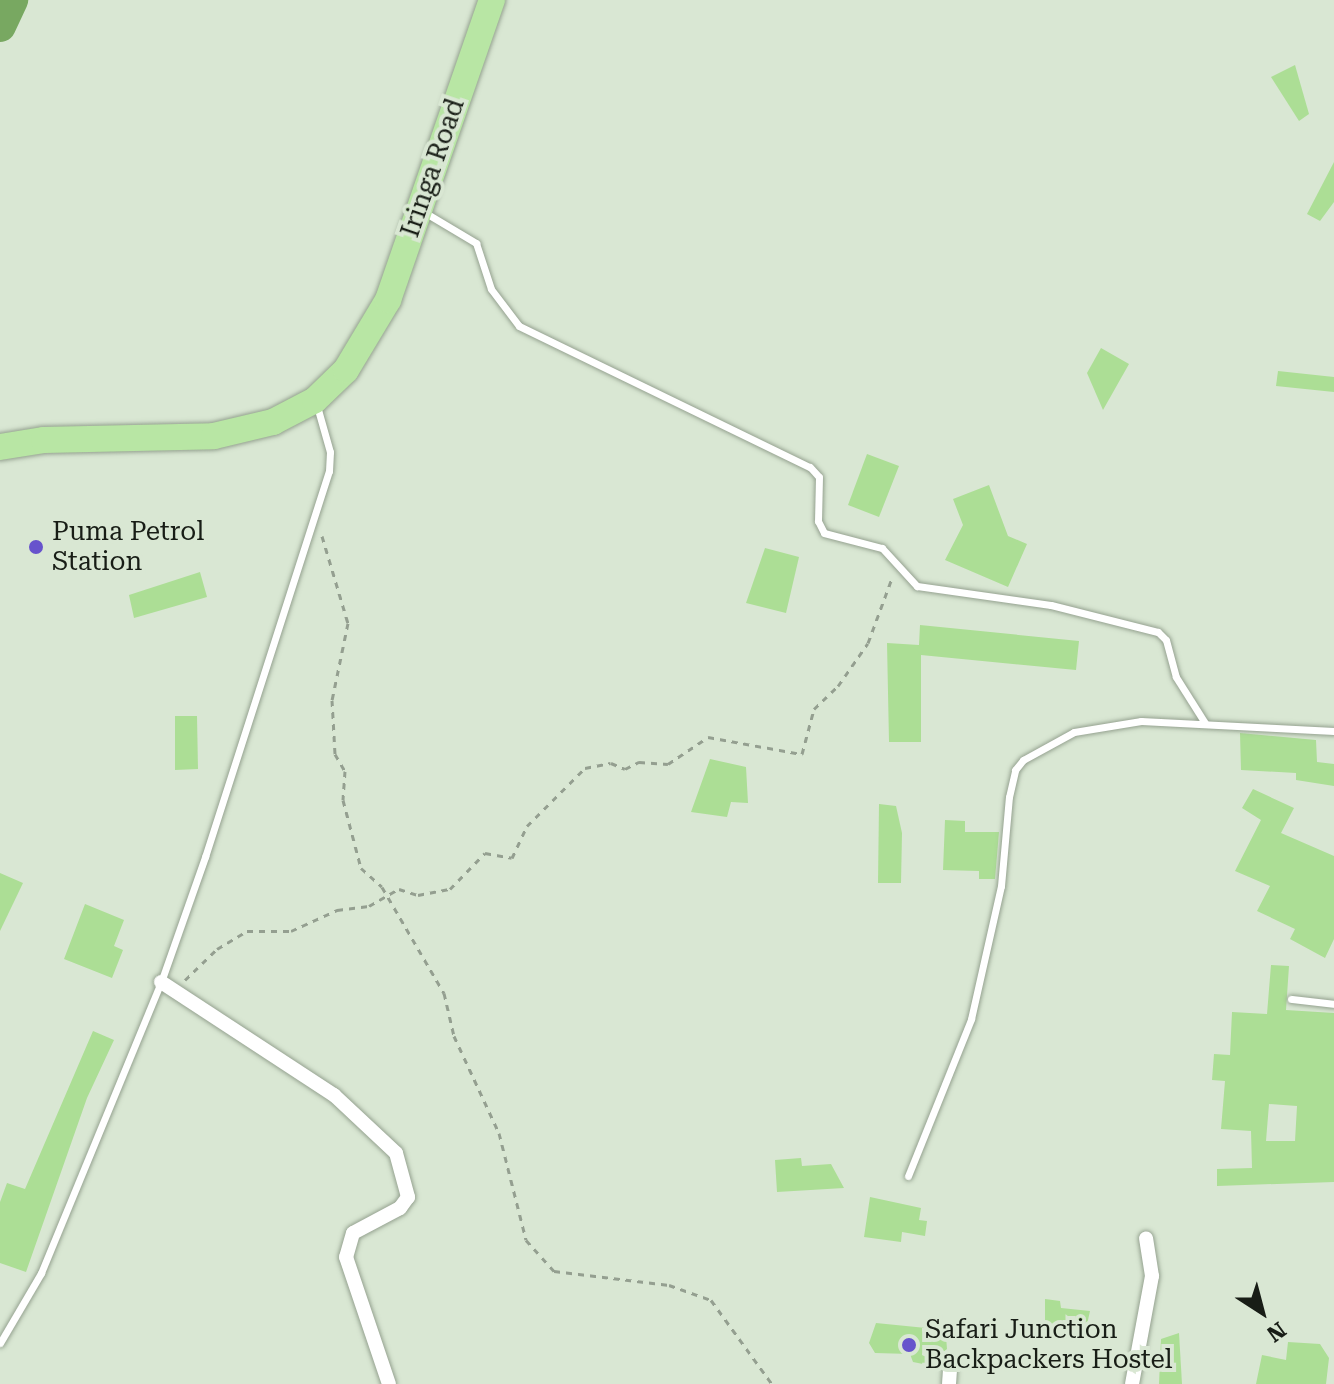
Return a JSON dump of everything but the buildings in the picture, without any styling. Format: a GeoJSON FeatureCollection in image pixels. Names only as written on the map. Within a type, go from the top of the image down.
{"type":"FeatureCollection","features":[{"type":"Feature","properties":{"kind":"highway","name":"Iringa Road"},"geometry":{"type":"LineString","coordinates":[[315,400],[370,336],[492,0]]}},
{"type":"Feature","properties":{"kind":"highway"},"geometry":{"type":"LineString","coordinates":[[0,447],[44,440],[214,436],[273,422],[315,400]]}},
{"type":"Feature","properties":{"kind":"highway"},"geometry":{"type":"LineString","coordinates":[[0,431],[44,440]]}},
{"type":"Feature","properties":{"kind":"street"},"geometry":{"type":"LineString","coordinates":[[161,982],[334,1095],[396,1153],[408,1197],[400,1208],[353,1233],[346,1257],[389,1384]]}},
{"type":"Feature","properties":{"kind":"street"},"geometry":{"type":"LineString","coordinates":[[1132,1384],[1152,1276],[1146,1238]]}},
{"type":"Feature","properties":{"kind":"lane"},"geometry":{"type":"LineString","coordinates":[[418,209],[476,243],[491,289],[519,326],[810,467],[819,477],[818,521],[824,533],[865,541],[882,548],[917,586],[1036,602],[1158,632],[1166,640],[1176,677],[1205,723]]}},
{"type":"Feature","properties":{"kind":"lane"},"geometry":{"type":"LineString","coordinates":[[0,1343],[41,1273],[161,982],[315,517],[330,452],[315,400]]}},
{"type":"Feature","properties":{"kind":"lane"},"geometry":{"type":"LineString","coordinates":[[908,1176],[971,1019],[1001,886],[1015,770],[1047,743],[1074,732],[1141,721],[1334,731]]}},
{"type":"Feature","properties":{"kind":"lane"},"geometry":{"type":"LineString","coordinates":[[1291,999],[1334,1004]]}},
{"type":"Feature","properties":{"kind":"path"},"geometry":{"type":"LineString","coordinates":[[315,517],[348,623],[332,700],[335,754],[346,774],[343,800],[361,868],[388,896],[444,993],[454,1036],[499,1133],[519,1224],[543,1265],[554,1271],[700,1294],[725,1315],[772,1384]]}},
{"type":"Feature","properties":{"kind":"path"},"geometry":{"type":"LineString","coordinates":[[174,990],[232,937],[263,928],[291,931],[402,889],[418,895],[450,889],[485,853],[512,858],[527,826],[585,768],[611,763],[625,769],[639,762],[668,764],[708,737],[802,754],[817,703],[838,686],[868,643],[882,595],[899,568]]}},
{"type":"Feature","properties":{"kind":"waterway"},"geometry":{"type":"LineString","coordinates":[[0,26],[12,0]]}},
{"type":"Feature","properties":{"kind":"place","name":"Puma Petrol Station"},"geometry":{"type":"Point","coordinates":[36,547]}},
{"type":"Feature","properties":{"kind":"place","name":"Safari Junction Backpackers Hostel"},"geometry":{"type":"Point","coordinates":[909,1345]}}]}
